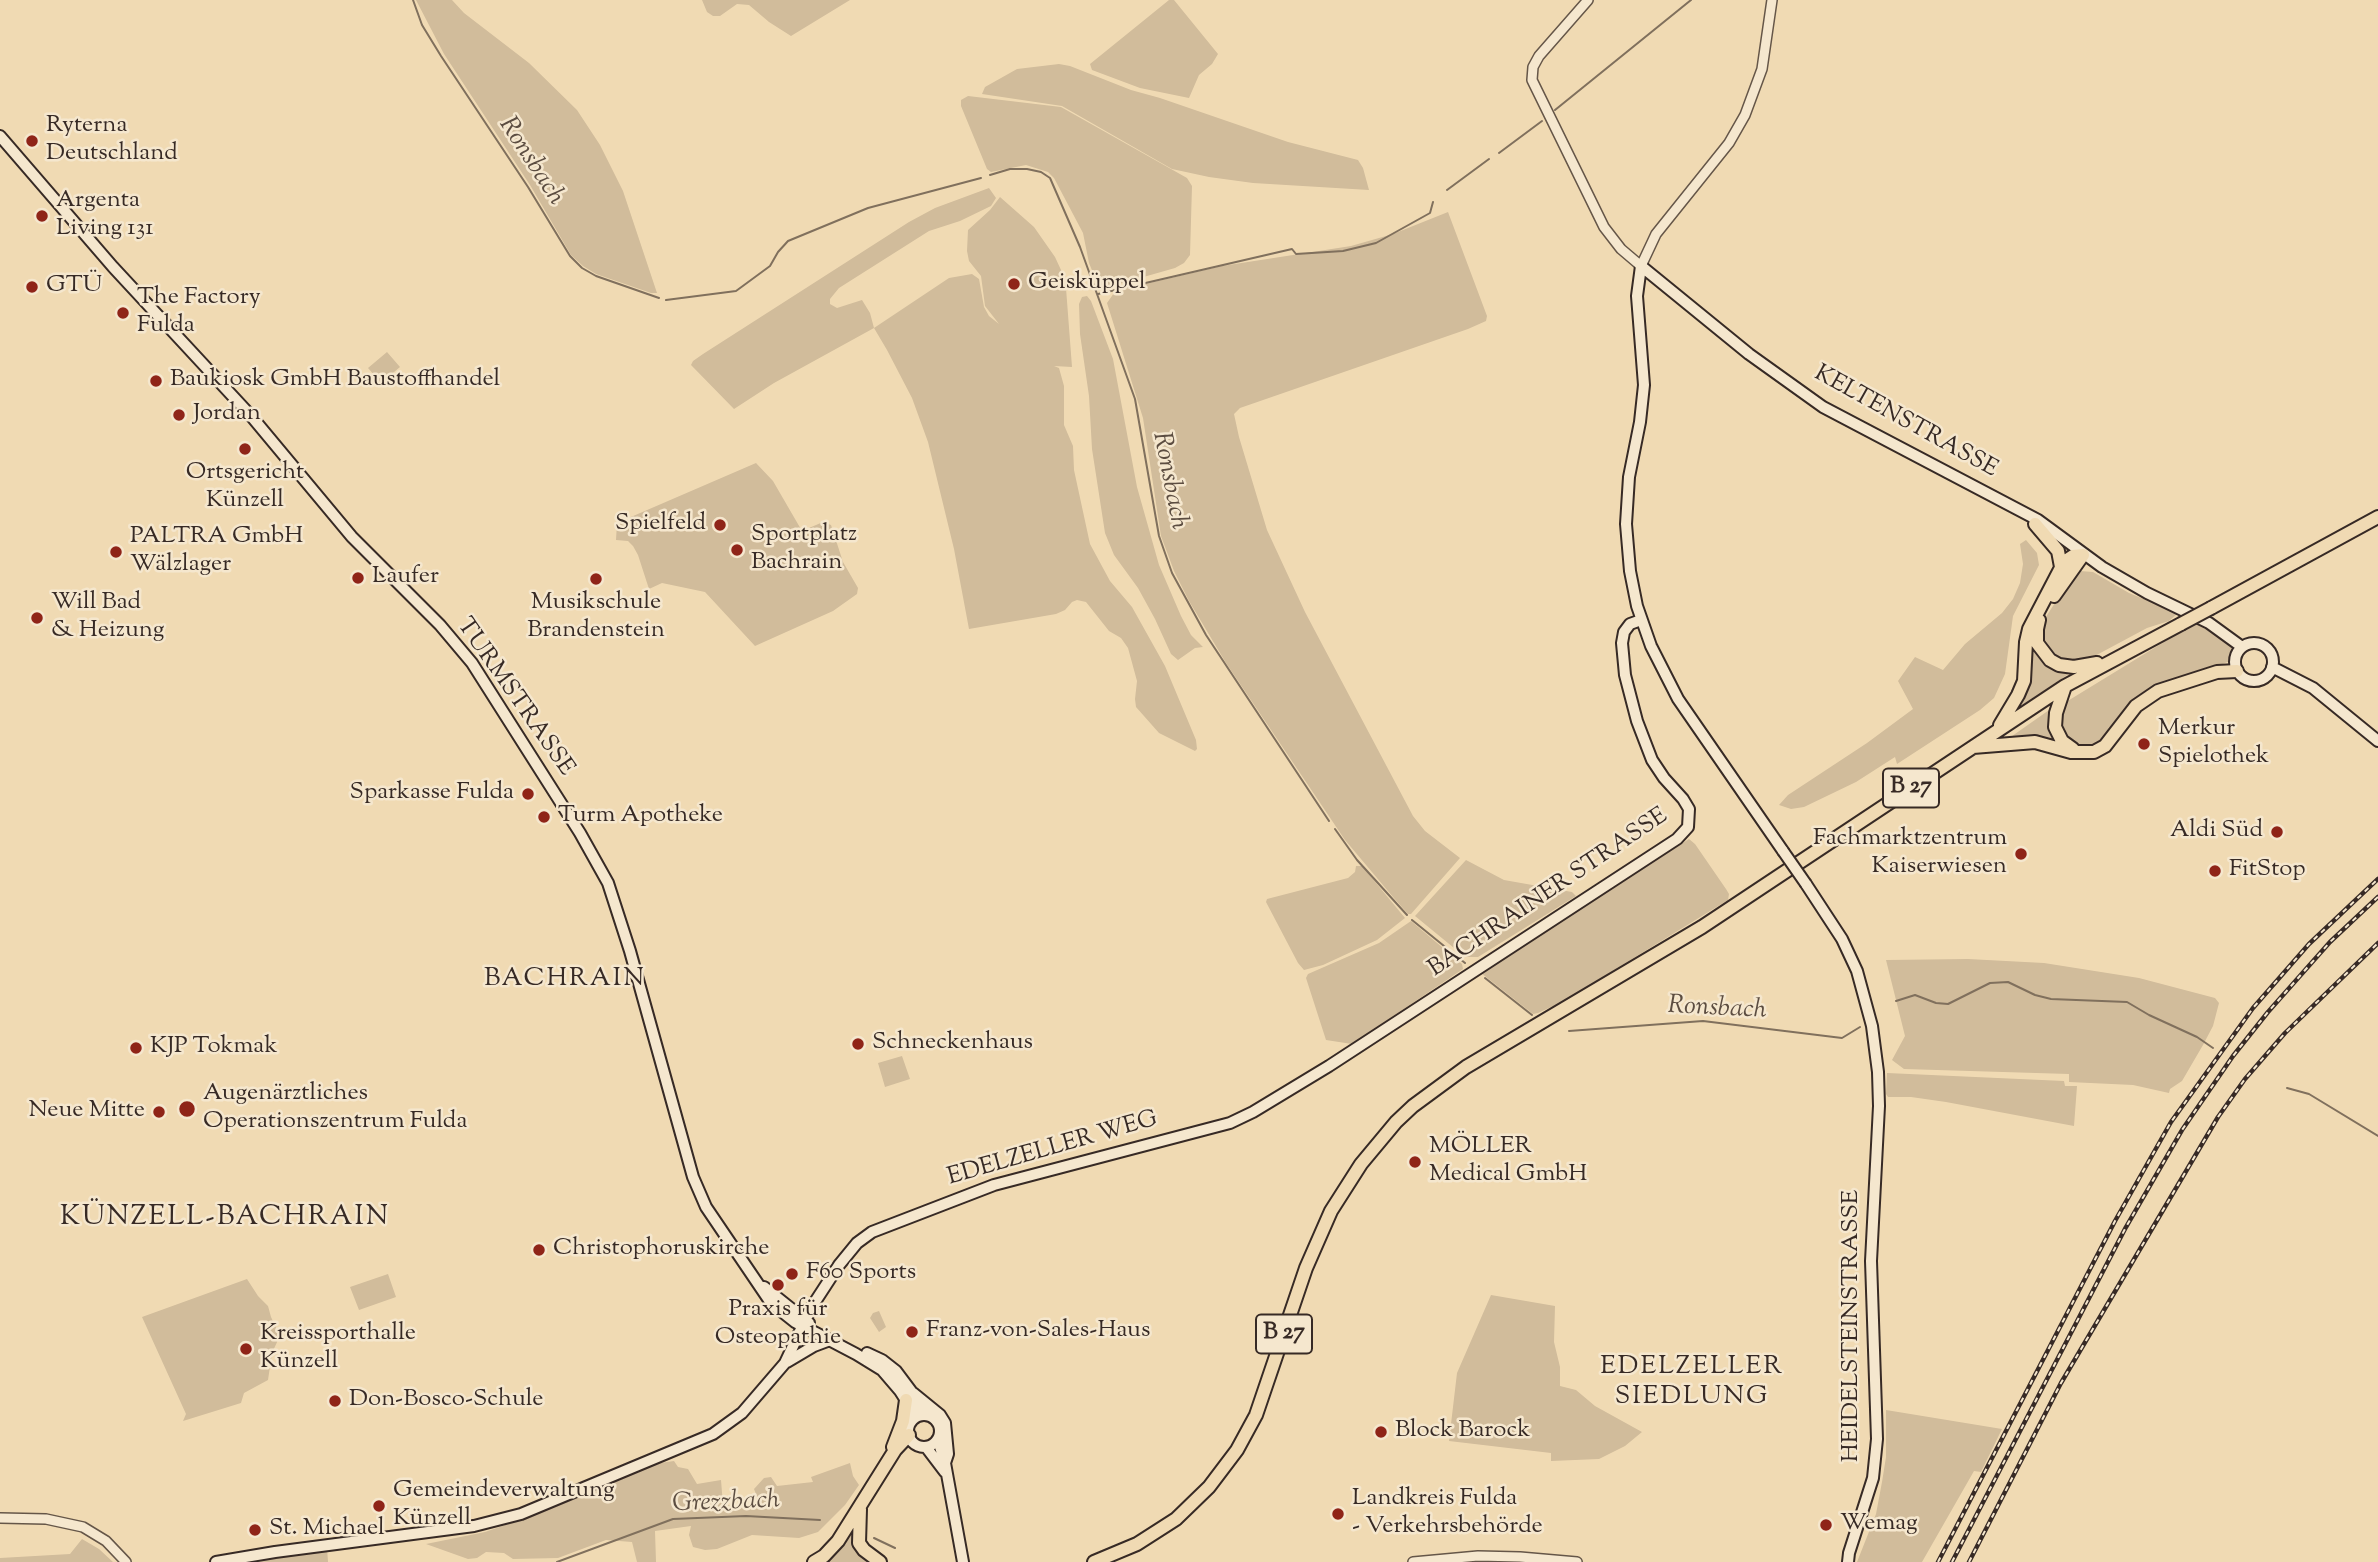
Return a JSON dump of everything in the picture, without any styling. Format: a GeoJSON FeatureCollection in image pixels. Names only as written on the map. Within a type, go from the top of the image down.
{"type":"FeatureCollection","features":[{"type":"Feature","properties":{"kind":"highway","name":"B 27"},"geometry":{"type":"LineString","coordinates":[[1094,1562],[1138,1544],[1167,1525],[1194,1503],[1222,1472],[1237,1450],[1261,1402],[1314,1248],[1331,1212],[1352,1177],[1396,1122],[1448,1079],[1702,927],[2065,686],[2378,517]]}},
{"type":"Feature","properties":{"kind":"highway"},"geometry":{"type":"LineString","coordinates":[[2035,524],[2058,551],[2062,567]]}},
{"type":"Feature","properties":{"kind":"highway"},"geometry":{"type":"LineString","coordinates":[[1995,731],[2006,717],[2021,688],[2029,629],[2068,558],[2083,555]]}},
{"type":"Feature","properties":{"kind":"highway"},"geometry":{"type":"LineString","coordinates":[[2083,555],[2040,619],[2037,643],[2045,657],[2059,665],[2074,667],[2108,661]]}},
{"type":"Feature","properties":{"kind":"highway"},"geometry":{"type":"LineString","coordinates":[[1973,747],[2035,743],[2085,753],[2105,746],[2136,706],[2151,695],[2173,684],[2236,666]]}},
{"type":"Feature","properties":{"kind":"highway"},"geometry":{"type":"LineString","coordinates":[[2065,686],[2056,713],[2055,727],[2067,746],[2085,753]]}},
{"type":"Feature","properties":{"kind":"highway"},"geometry":{"type":"LineString","coordinates":[[887,1463],[902,1422],[908,1395]]}},
{"type":"Feature","properties":{"kind":"highway"},"geometry":{"type":"LineString","coordinates":[[814,1562],[832,1548],[895,1450],[911,1439]]}},
{"type":"Feature","properties":{"kind":"highway"},"geometry":{"type":"LineString","coordinates":[[860,1507],[859,1543],[880,1562]]}},
{"type":"Feature","properties":{"kind":"highway"},"geometry":{"type":"LineString","coordinates":[[1123,1562],[1138,1544]]}},
{"type":"Feature","properties":{"kind":"main road","name":"TURMSTRASSE"},"geometry":{"type":"LineString","coordinates":[[0,136],[113,267],[248,411],[352,537],[440,625],[472,663],[580,833],[608,883],[699,1193],[722,1233],[774,1306],[882,1370],[924,1415]]}},
{"type":"Feature","properties":{"kind":"main road","name":"KELTENSTRASSE"},"geometry":{"type":"LineString","coordinates":[[1641,266],[1749,354],[1823,407],[2038,520],[2083,555]]}},
{"type":"Feature","properties":{"kind":"main road","name":"HEIDELSTEINSTRASSE"},"geometry":{"type":"LineString","coordinates":[[1641,266],[1637,296],[1644,385],[1629,477],[1626,524],[1630,571],[1642,620],[1658,663],[1678,699],[1842,939],[1863,987],[1876,1048],[1878,1095],[1871,1261],[1877,1439],[1873,1478],[1846,1559]]}},
{"type":"Feature","properties":{"kind":"main road","name":"KELTENSTRASSE"},"geometry":{"type":"LineString","coordinates":[[2019,510],[2070,551],[2083,555],[2138,588],[2209,623],[2242,647],[2253,643],[2264,646],[2272,656],[2272,667],[2313,688],[2378,741]]}},
{"type":"Feature","properties":{"kind":"main road","name":"BACHRAINER STRASSE"},"geometry":{"type":"LineString","coordinates":[[1343,1056],[1685,832],[1689,809],[1652,760],[1639,728],[1629,691],[1622,637],[1627,627],[1642,620]]}},
{"type":"Feature","properties":{"kind":"main road"},"geometry":{"type":"LineString","coordinates":[[2242,647],[2236,666],[2243,678],[2255,681],[2266,677],[2272,667]]}},
{"type":"Feature","properties":{"kind":"main road","name":"EDELZELLER WEG"},"geometry":{"type":"LineString","coordinates":[[785,1363],[813,1304],[846,1254],[872,1232],[994,1185],[1230,1123],[1253,1112],[1343,1056]]}},
{"type":"Feature","properties":{"kind":"main road","name":"TURMSTRASSE"},"geometry":{"type":"LineString","coordinates":[[804,1324],[882,1360],[896,1371],[908,1395],[912,1420]]}},
{"type":"Feature","properties":{"kind":"main road"},"geometry":{"type":"LineString","coordinates":[[216,1562],[275,1552],[411,1536],[474,1526],[521,1514],[713,1434],[742,1413],[785,1363],[830,1340]]}},
{"type":"Feature","properties":{"kind":"main road"},"geometry":{"type":"LineString","coordinates":[[908,1395],[940,1415],[945,1423],[948,1454],[946,1468]]}},
{"type":"Feature","properties":{"kind":"main road"},"geometry":{"type":"LineString","coordinates":[[926,1447],[938,1440],[941,1433],[939,1423],[932,1416],[924,1415],[909,1424],[911,1439],[926,1447],[946,1468]]}},
{"type":"Feature","properties":{"kind":"main road"},"geometry":{"type":"LineString","coordinates":[[938,1440],[946,1468],[963,1562]]}},
{"type":"Feature","properties":{"kind":"street"},"geometry":{"type":"LineString","coordinates":[[1588,0],[1536,61],[1532,80],[1604,227],[1621,249],[1641,266],[1656,234],[1729,143],[1745,115],[1762,69],[1772,0]]}},
{"type":"Feature","properties":{"kind":"street"},"geometry":{"type":"LineString","coordinates":[[0,1518],[46,1519],[83,1527],[106,1541],[126,1562]]}},
{"type":"Feature","properties":{"kind":"street"},"geometry":{"type":"LineString","coordinates":[[1413,1562],[1453,1557],[1508,1556],[1577,1562]]}},
{"type":"Feature","properties":{"kind":"shaded area"},"geometry":{"type":"Polygon","coordinates":[[[416,0],[452,0],[464,13],[529,63],[577,110],[600,145],[623,191],[657,293],[596,274],[571,255],[530,185],[444,54],[416,0]]]}},
{"type":"Feature","properties":{"kind":"shaded area"},"geometry":{"type":"Polygon","coordinates":[[[702,0],[850,0],[791,36],[749,5],[737,4],[720,16],[713,16],[707,12],[702,0]]]}},
{"type":"Feature","properties":{"kind":"shaded area"},"geometry":{"type":"Polygon","coordinates":[[[1169,0],[1174,0],[1218,54],[1212,64],[1199,75],[1189,98],[1140,88],[1092,70],[1090,64],[1169,0]]]}},
{"type":"Feature","properties":{"kind":"shaded area"},"geometry":{"type":"Polygon","coordinates":[[[1059,64],[1288,142],[1358,160],[1369,190],[1253,183],[1172,169],[1062,106],[982,94],[985,87],[1017,69],[1059,64]]]}},
{"type":"Feature","properties":{"kind":"shaded area"},"geometry":{"type":"Polygon","coordinates":[[[968,96],[1061,107],[1187,178],[1192,186],[1190,255],[1184,263],[1175,268],[1103,288],[1098,285],[1089,263],[1083,233],[1054,178],[1048,172],[1026,165],[991,172],[987,169],[961,106],[961,100],[968,96]]]}},
{"type":"Feature","properties":{"kind":"shaded area"},"geometry":{"type":"Polygon","coordinates":[[[989,188],[996,198],[991,206],[960,221],[929,231],[839,288],[830,299],[830,304],[837,308],[862,300],[870,313],[874,328],[774,383],[734,409],[691,365],[703,354],[909,222],[935,208],[989,188]]]}},
{"type":"Feature","properties":{"kind":"shaded area"},"geometry":{"type":"Polygon","coordinates":[[[1000,197],[1034,227],[1055,257],[1066,288],[1072,367],[1054,366],[1059,368],[1064,386],[1064,425],[1073,446],[1074,470],[1090,544],[1110,581],[1132,607],[1165,666],[1196,740],[1195,751],[1159,733],[1136,707],[1137,681],[1128,648],[1121,638],[1109,631],[1086,602],[1072,602],[1065,610],[1056,614],[969,629],[954,549],[928,442],[912,398],[874,328],[949,278],[972,274],[979,279],[984,307],[989,316],[999,324],[985,306],[981,276],[969,261],[968,230],[1000,197]]]}},
{"type":"Feature","properties":{"kind":"shaded area"},"geometry":{"type":"Polygon","coordinates":[[[1448,212],[1487,316],[1486,321],[1240,408],[1234,414],[1267,530],[1305,612],[1413,816],[1425,831],[1460,858],[1411,914],[1408,914],[1345,840],[1226,663],[1174,571],[1161,536],[1143,418],[1107,303],[1114,293],[1137,286],[1222,266],[1351,246],[1393,234],[1448,212]]]}},
{"type":"Feature","properties":{"kind":"shaded area"},"geometry":{"type":"Polygon","coordinates":[[[1087,296],[1113,359],[1137,487],[1159,565],[1191,635],[1203,647],[1195,648],[1178,660],[1171,654],[1138,588],[1114,555],[1105,533],[1092,449],[1089,396],[1080,334],[1079,304],[1082,297],[1087,296]]]}},
{"type":"Feature","properties":{"kind":"shaded area"},"geometry":{"type":"Polygon","coordinates":[[[387,352],[400,367],[381,383],[368,368],[387,352]]]}},
{"type":"Feature","properties":{"kind":"shaded area","name":"Sportplatz Bachrain"},"geometry":{"type":"Polygon","coordinates":[[[756,463],[773,481],[802,531],[823,522],[831,525],[843,562],[858,588],[857,594],[833,611],[755,646],[705,592],[662,583],[649,589],[633,546],[628,541],[616,540],[617,523],[756,463]]]}},
{"type":"Feature","properties":{"kind":"shaded area"},"geometry":{"type":"Polygon","coordinates":[[[2026,540],[2037,553],[2039,565],[2013,616],[2005,674],[1994,698],[1897,764],[1895,757],[1856,782],[1804,807],[1791,809],[1779,805],[1788,795],[1913,709],[1898,681],[1915,657],[1943,670],[1965,644],[2002,613],[2013,599],[2020,583],[2023,564],[2020,544],[2026,540]]]}},
{"type":"Feature","properties":{"kind":"shaded area"},"geometry":{"type":"Polygon","coordinates":[[[2080,571],[2093,572],[2129,593],[2178,613],[2169,621],[2147,628],[2091,658],[2075,663],[2058,659],[2043,648],[2042,623],[2062,592],[2080,571]]]}},
{"type":"Feature","properties":{"kind":"shaded area"},"geometry":{"type":"Polygon","coordinates":[[[2195,623],[2203,625],[2229,643],[2234,654],[2230,661],[2152,688],[2093,746],[2076,746],[2059,732],[2061,709],[2066,702],[2195,623]]]}},
{"type":"Feature","properties":{"kind":"shaded area"},"geometry":{"type":"Polygon","coordinates":[[[2033,644],[2042,659],[2076,669],[2013,711],[2033,644]]]}},
{"type":"Feature","properties":{"kind":"shaded area"},"geometry":{"type":"Polygon","coordinates":[[[2052,708],[2059,743],[2005,741],[2052,708]]]}},
{"type":"Feature","properties":{"kind":"shaded area"},"geometry":{"type":"Polygon","coordinates":[[[1689,839],[1726,889],[1728,900],[1562,1002],[1538,1013],[1533,1014],[1481,973],[1689,839]]]}},
{"type":"Feature","properties":{"kind":"shaded area"},"geometry":{"type":"Polygon","coordinates":[[[1466,860],[1504,880],[1572,892],[1576,896],[1478,957],[1465,957],[1415,916],[1466,860]]]}},
{"type":"Feature","properties":{"kind":"shaded area"},"geometry":{"type":"Polygon","coordinates":[[[1356,866],[1362,866],[1405,918],[1377,940],[1323,965],[1304,970],[1266,902],[1267,899],[1348,878],[1355,872],[1356,866]]]}},
{"type":"Feature","properties":{"kind":"shaded area"},"geometry":{"type":"Polygon","coordinates":[[[1411,921],[1462,964],[1463,969],[1352,1044],[1326,1040],[1306,978],[1308,974],[1379,943],[1411,921]]]}},
{"type":"Feature","properties":{"kind":"shaded area"},"geometry":{"type":"Polygon","coordinates":[[[1968,959],[2044,963],[2139,978],[2215,998],[2219,1003],[2213,1026],[2203,1045],[2182,1081],[2170,1089],[2169,1093],[2133,1085],[2069,1082],[2069,1074],[1904,1069],[1892,1060],[1905,1036],[1886,960],[1968,959]]]}},
{"type":"Feature","properties":{"kind":"shaded area"},"geometry":{"type":"Polygon","coordinates":[[[902,1056],[910,1079],[885,1087],[878,1063],[902,1056]]]}},
{"type":"Feature","properties":{"kind":"shaded area"},"geometry":{"type":"Polygon","coordinates":[[[1887,1073],[2064,1081],[2065,1086],[2077,1086],[2074,1126],[1946,1102],[1888,1097],[1887,1073]]]}},
{"type":"Feature","properties":{"kind":"shaded area"},"geometry":{"type":"Polygon","coordinates":[[[388,1274],[396,1297],[359,1310],[350,1287],[388,1274]]]}},
{"type":"Feature","properties":{"kind":"shaded area"},"geometry":{"type":"Polygon","coordinates":[[[247,1279],[268,1306],[278,1332],[268,1380],[244,1393],[241,1403],[183,1421],[186,1414],[142,1317],[247,1279]]]}},
{"type":"Feature","properties":{"kind":"shaded area"},"geometry":{"type":"Polygon","coordinates":[[[1491,1295],[1555,1306],[1554,1342],[1560,1367],[1560,1386],[1576,1390],[1595,1406],[1642,1432],[1625,1446],[1599,1459],[1551,1461],[1551,1453],[1449,1441],[1457,1373],[1491,1295]]]}},
{"type":"Feature","properties":{"kind":"shaded area"},"geometry":{"type":"Polygon","coordinates":[[[879,1311],[886,1327],[879,1332],[870,1318],[873,1313],[879,1311]]]}},
{"type":"Feature","properties":{"kind":"shaded area"},"geometry":{"type":"Polygon","coordinates":[[[1886,1410],[2002,1429],[1981,1472],[1974,1471],[1922,1562],[1857,1562],[1876,1514],[1886,1457],[1886,1410]]]}},
{"type":"Feature","properties":{"kind":"shaded area"},"geometry":{"type":"Polygon","coordinates":[[[674,1461],[678,1467],[688,1469],[697,1484],[721,1480],[723,1505],[761,1507],[754,1489],[764,1478],[771,1477],[777,1486],[813,1482],[811,1477],[850,1463],[853,1476],[859,1485],[845,1505],[818,1532],[799,1538],[752,1535],[717,1549],[705,1550],[693,1547],[689,1535],[691,1526],[655,1531],[656,1562],[637,1562],[632,1542],[606,1540],[558,1558],[513,1559],[504,1553],[486,1552],[477,1558],[468,1559],[426,1544],[485,1532],[529,1517],[660,1463],[674,1461]]]}},
{"type":"Feature","properties":{"kind":"shaded area"},"geometry":{"type":"Polygon","coordinates":[[[853,1523],[861,1555],[867,1562],[823,1562],[853,1523]]]}},
{"type":"Feature","properties":{"kind":"shaded area"},"geometry":{"type":"Polygon","coordinates":[[[82,1539],[113,1562],[0,1562],[0,1558],[70,1554],[82,1539]]]}},
{"type":"Feature","properties":{"kind":"shaded area"},"geometry":{"type":"Polygon","coordinates":[[[327,1547],[328,1562],[216,1562],[327,1547]]]}},
{"type":"Feature","properties":{"kind":"waterway","name":"Ronsbach"},"geometry":{"type":"LineString","coordinates":[[413,0],[422,25],[441,56],[528,187],[570,256],[582,268],[596,276],[659,298]]}},
{"type":"Feature","properties":{"kind":"waterway"},"geometry":{"type":"LineString","coordinates":[[1555,110],[1691,0]]}},
{"type":"Feature","properties":{"kind":"waterway"},"geometry":{"type":"LineString","coordinates":[[1499,153],[1542,121]]}},
{"type":"Feature","properties":{"kind":"waterway"},"geometry":{"type":"LineString","coordinates":[[1447,190],[1489,159]]}},
{"type":"Feature","properties":{"kind":"waterway","name":"Ronsbach"},"geometry":{"type":"LineString","coordinates":[[990,175],[1010,169],[1027,169],[1041,172],[1050,178],[1080,247],[1135,399],[1159,536],[1172,573],[1206,635],[1329,821]]}},
{"type":"Feature","properties":{"kind":"waterway","name":"Ronsbach"},"geometry":{"type":"LineString","coordinates":[[666,300],[736,291],[770,266],[788,241],[868,208],[981,178]]}},
{"type":"Feature","properties":{"kind":"waterway"},"geometry":{"type":"LineString","coordinates":[[1098,294],[1292,249],[1296,254],[1343,251],[1376,243],[1430,213],[1433,202]]}},
{"type":"Feature","properties":{"kind":"waterway","name":"Ronsbach"},"geometry":{"type":"LineString","coordinates":[[1335,829],[1357,860],[1407,915]]}},
{"type":"Feature","properties":{"kind":"waterway","name":"Ronsbach"},"geometry":{"type":"LineString","coordinates":[[1412,920],[1465,963]]}},
{"type":"Feature","properties":{"kind":"waterway","name":"Ronsbach"},"geometry":{"type":"LineString","coordinates":[[1485,978],[1532,1015]]}},
{"type":"Feature","properties":{"kind":"waterway","name":"Ronsbach"},"geometry":{"type":"LineString","coordinates":[[1896,1001],[1915,995],[1936,1003],[1948,1004],[1990,983],[2008,982],[2035,995],[2051,999],[2127,1002],[2197,1037],[2213,1048]]}},
{"type":"Feature","properties":{"kind":"waterway","name":"Ronsbach"},"geometry":{"type":"LineString","coordinates":[[1569,1031],[1703,1021],[1842,1038],[1860,1027]]}},
{"type":"Feature","properties":{"kind":"waterway","name":"Ronsbach"},"geometry":{"type":"LineString","coordinates":[[2287,1088],[2309,1094],[2378,1136]]}},
{"type":"Feature","properties":{"kind":"waterway","name":"Grezzbach"},"geometry":{"type":"LineString","coordinates":[[557,1562],[673,1519],[746,1516],[820,1520]]}},
{"type":"Feature","properties":{"kind":"waterway"},"geometry":{"type":"LineString","coordinates":[[874,1538],[895,1548]]}},
{"type":"Feature","properties":{"kind":"railway"},"geometry":{"type":"LineString","coordinates":[[1938,1562],[2115,1221],[2171,1122],[2253,1008],[2309,944],[2378,879]]}},
{"type":"Feature","properties":{"kind":"railway"},"geometry":{"type":"LineString","coordinates":[[1952,1562],[2126,1227],[2182,1130],[2233,1056],[2268,1012],[2330,942],[2378,897]]}},
{"type":"Feature","properties":{"kind":"railway"},"geometry":{"type":"LineString","coordinates":[[1969,1562],[2061,1383],[2218,1117],[2245,1079],[2285,1033],[2378,943]]}},
{"type":"Feature","properties":{"kind":"place","name":"Ryterna Deutschland"},"geometry":{"type":"Point","coordinates":[32,141]}},
{"type":"Feature","properties":{"kind":"place","name":"Argenta Living 131"},"geometry":{"type":"Point","coordinates":[42,216]}},
{"type":"Feature","properties":{"kind":"place","name":"Geisküppel"},"geometry":{"type":"Point","coordinates":[1014,284]}},
{"type":"Feature","properties":{"kind":"place","name":"GTÜ"},"geometry":{"type":"Point","coordinates":[32,287]}},
{"type":"Feature","properties":{"kind":"place","name":"The Factory Fulda"},"geometry":{"type":"Point","coordinates":[123,313]}},
{"type":"Feature","properties":{"kind":"place","name":"Baukiosk GmbH Baustoffhandel"},"geometry":{"type":"Point","coordinates":[156,381]}},
{"type":"Feature","properties":{"kind":"place","name":"Jordan"},"geometry":{"type":"Point","coordinates":[179,415]}},
{"type":"Feature","properties":{"kind":"place","name":"Ortsgericht Künzell"},"geometry":{"type":"Point","coordinates":[245,449]}},
{"type":"Feature","properties":{"kind":"place","name":"Spielfeld"},"geometry":{"type":"Point","coordinates":[720,525]}},
{"type":"Feature","properties":{"kind":"place","name":"Sportplatz Bachrain"},"geometry":{"type":"Point","coordinates":[737,550]}},
{"type":"Feature","properties":{"kind":"place","name":"PALTRA GmbH Wälzlager"},"geometry":{"type":"Point","coordinates":[116,552]}},
{"type":"Feature","properties":{"kind":"place","name":"Laufer"},"geometry":{"type":"Point","coordinates":[358,578]}},
{"type":"Feature","properties":{"kind":"place","name":"Musikschule Brandenstein"},"geometry":{"type":"Point","coordinates":[596,579]}},
{"type":"Feature","properties":{"kind":"place","name":"Will Bad & Heizung"},"geometry":{"type":"Point","coordinates":[37,618]}},
{"type":"Feature","properties":{"kind":"place","name":"Merkur Spielothek"},"geometry":{"type":"Point","coordinates":[2144,744]}},
{"type":"Feature","properties":{"kind":"place","name":"Sparkasse Fulda"},"geometry":{"type":"Point","coordinates":[528,794]}},
{"type":"Feature","properties":{"kind":"place","name":"Turm Apotheke"},"geometry":{"type":"Point","coordinates":[544,817]}},
{"type":"Feature","properties":{"kind":"place","name":"Aldi Süd"},"geometry":{"type":"Point","coordinates":[2277,832]}},
{"type":"Feature","properties":{"kind":"place","name":"Fachmarktzentrum Kaiserwiesen"},"geometry":{"type":"Point","coordinates":[2021,854]}},
{"type":"Feature","properties":{"kind":"place","name":"FitStop"},"geometry":{"type":"Point","coordinates":[2215,871]}},
{"type":"Feature","properties":{"kind":"place","name":"Schneckenhaus"},"geometry":{"type":"Point","coordinates":[858,1044]}},
{"type":"Feature","properties":{"kind":"place","name":"KJP Tokmak"},"geometry":{"type":"Point","coordinates":[136,1048]}},
{"type":"Feature","properties":{"kind":"place","name":"Augenärztliches Operationszentrum Fulda"},"geometry":{"type":"Point","coordinates":[187,1109]}},
{"type":"Feature","properties":{"kind":"place","name":"Neue Mitte"},"geometry":{"type":"Point","coordinates":[159,1112]}},
{"type":"Feature","properties":{"kind":"place","name":"MÖLLER Medical GmbH"},"geometry":{"type":"Point","coordinates":[1415,1162]}},
{"type":"Feature","properties":{"kind":"place","name":"Christophoruskirche"},"geometry":{"type":"Point","coordinates":[539,1250]}},
{"type":"Feature","properties":{"kind":"place","name":"F60 Sports"},"geometry":{"type":"Point","coordinates":[792,1274]}},
{"type":"Feature","properties":{"kind":"place","name":"Praxis für Osteopathie"},"geometry":{"type":"Point","coordinates":[778,1285]}},
{"type":"Feature","properties":{"kind":"place","name":"Franz-von-Sales-Haus"},"geometry":{"type":"Point","coordinates":[912,1332]}},
{"type":"Feature","properties":{"kind":"place","name":"Kreissporthalle Künzell"},"geometry":{"type":"Point","coordinates":[246,1349]}},
{"type":"Feature","properties":{"kind":"place","name":"Don-Bosco-Schule"},"geometry":{"type":"Point","coordinates":[335,1401]}},
{"type":"Feature","properties":{"kind":"place","name":"Block Barock"},"geometry":{"type":"Point","coordinates":[1381,1432]}},
{"type":"Feature","properties":{"kind":"place","name":"Gemeindeverwaltung Künzell"},"geometry":{"type":"Point","coordinates":[379,1506]}},
{"type":"Feature","properties":{"kind":"place","name":"Landkreis Fulda - Verkehrsbehörde"},"geometry":{"type":"Point","coordinates":[1338,1514]}},
{"type":"Feature","properties":{"kind":"place","name":"Wemag"},"geometry":{"type":"Point","coordinates":[1826,1525]}},
{"type":"Feature","properties":{"kind":"place","name":"St. Michael"},"geometry":{"type":"Point","coordinates":[255,1530]}},
{"type":"Feature","properties":{"kind":"district","name":"BACHRAIN"},"geometry":{"type":"Point","coordinates":[565,981]}},
{"type":"Feature","properties":{"kind":"district","name":"KÜNZELL-BACHRAIN"},"geometry":{"type":"Point","coordinates":[225,1219]}},
{"type":"Feature","properties":{"kind":"district","name":"EDELZELLER SIEDLUNG"},"geometry":{"type":"Point","coordinates":[1692,1384]}}]}
